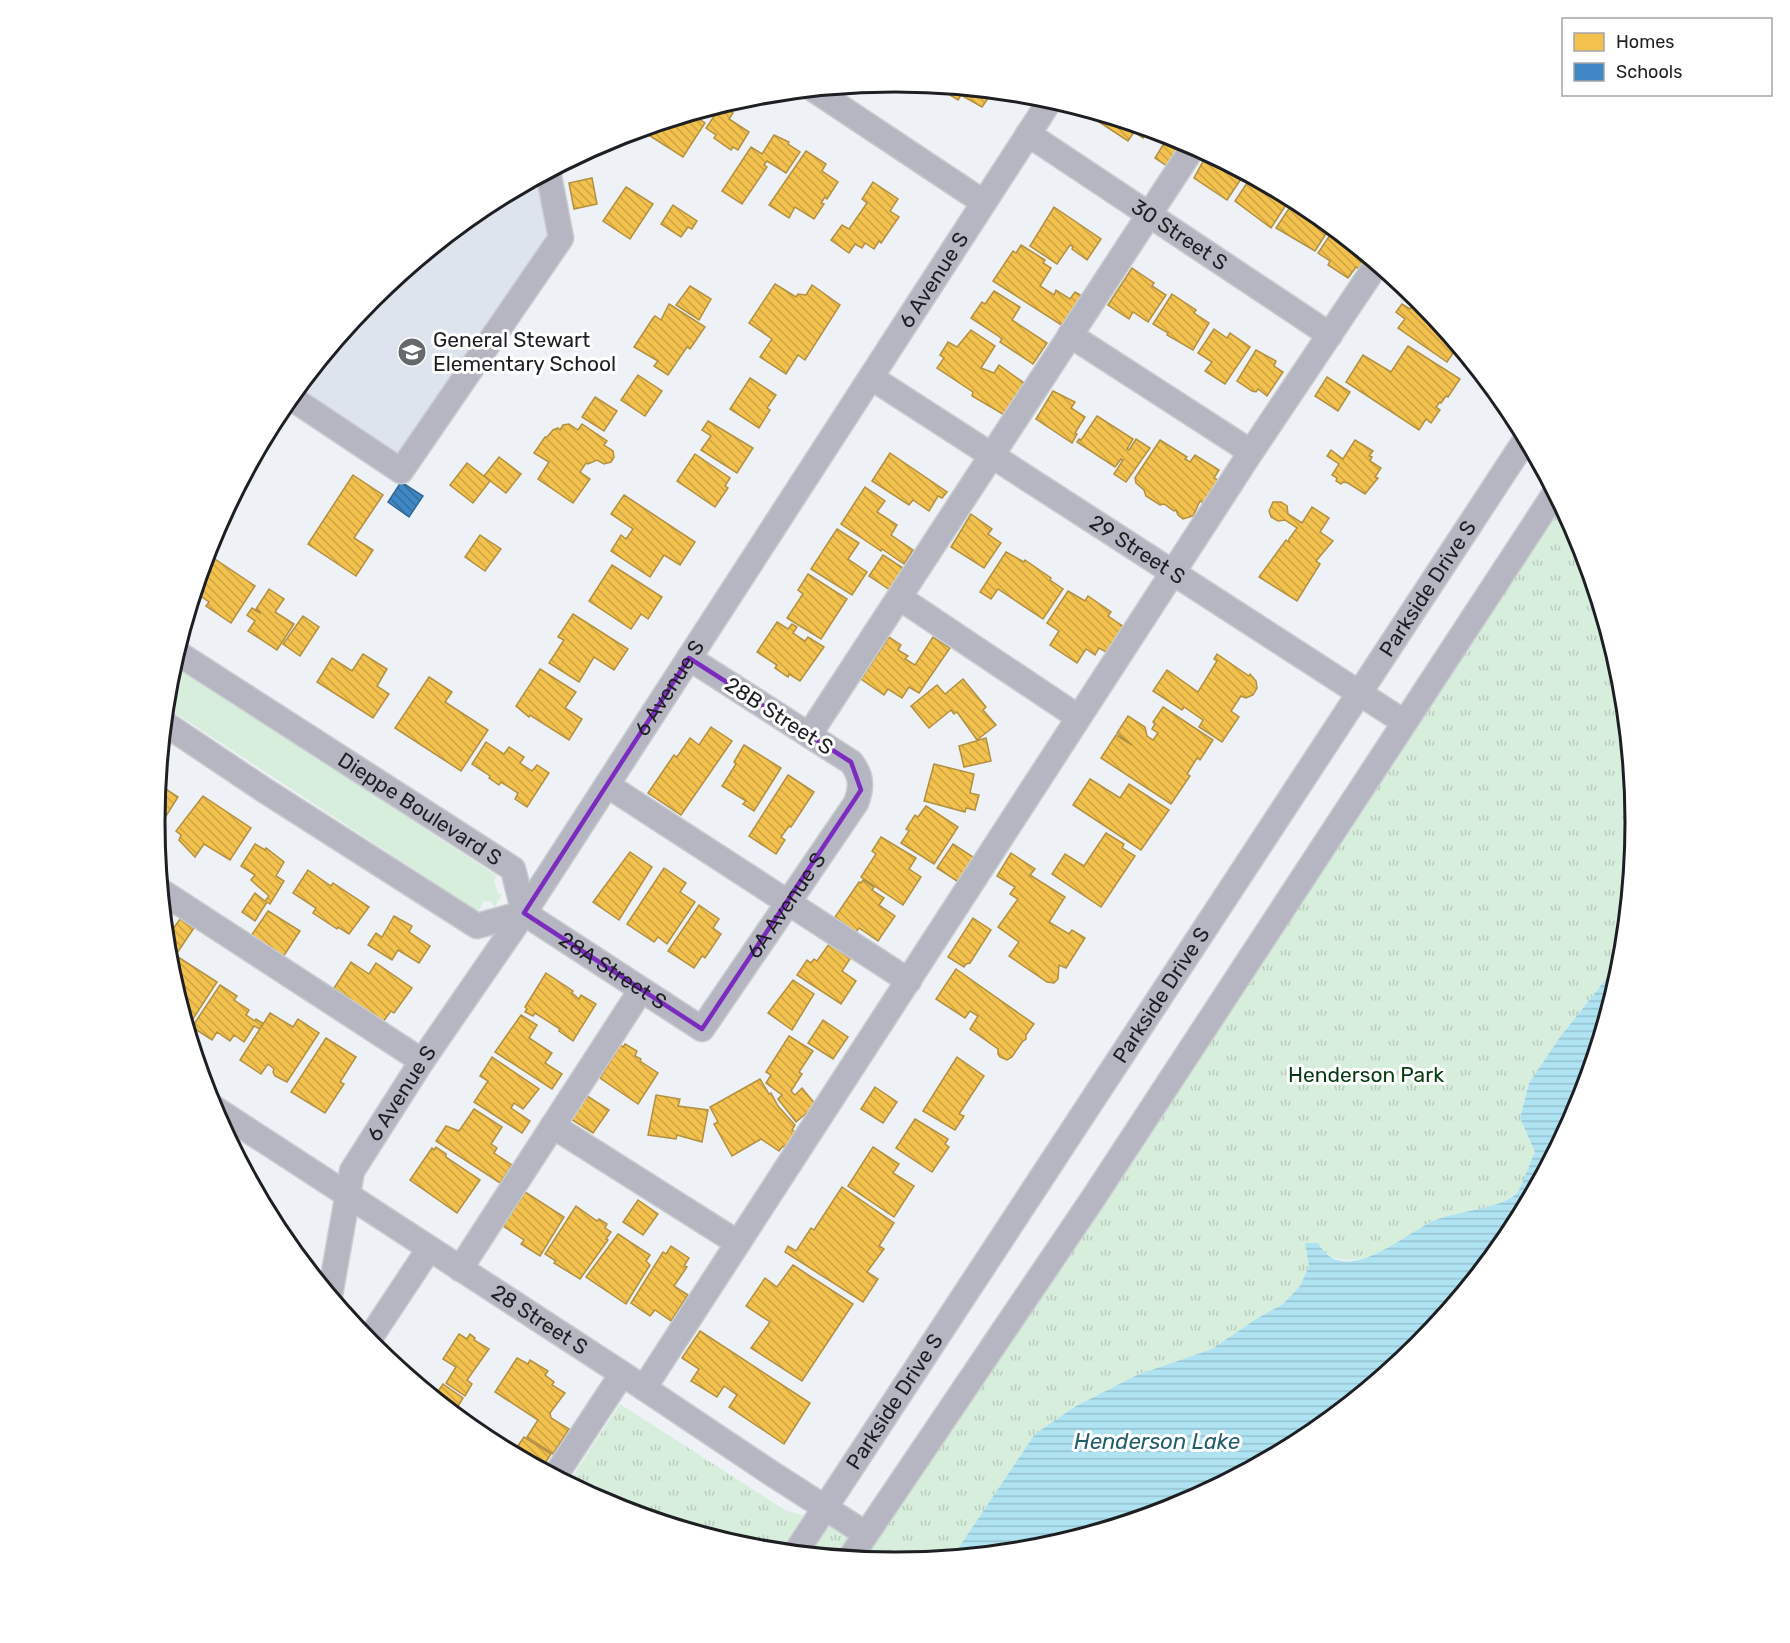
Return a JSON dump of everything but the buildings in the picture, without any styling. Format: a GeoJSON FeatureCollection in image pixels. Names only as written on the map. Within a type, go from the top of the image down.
{"type":"FeatureCollection","features":[{"type":"Feature","properties":{"kind":"street"},"geometry":{"type":"LineString","coordinates":[[823,96],[983,202]]}},
{"type":"Feature","properties":{"kind":"street","name":"6 Avenue S"},"geometry":{"type":"LineString","coordinates":[[332,1285],[352,1171],[422,1061],[524,913],[1045,108]]}},
{"type":"Feature","properties":{"kind":"street","name":"30 Street S"},"geometry":{"type":"LineString","coordinates":[[1028,134],[1330,335]]}},
{"type":"Feature","properties":{"kind":"street"},"geometry":{"type":"LineString","coordinates":[[809,735],[1189,154]]}},
{"type":"Feature","properties":{"kind":"street"},"geometry":{"type":"LineString","coordinates":[[298,402],[401,471],[561,238],[550,179]]}},
{"type":"Feature","properties":{"kind":"street"},"geometry":{"type":"LineString","coordinates":[[644,1388],[1078,717],[1373,270]]}},
{"type":"Feature","properties":{"kind":"street"},"geometry":{"type":"LineString","coordinates":[[1070,335],[1251,452]]}},
{"type":"Feature","properties":{"kind":"street","name":"29 Street S"},"geometry":{"type":"LineString","coordinates":[[872,378],[1404,722]]}},
{"type":"Feature","properties":{"kind":"street","name":"Parkside Drive S"},"geometry":{"type":"LineString","coordinates":[[801,1545],[1521,447]]}},
{"type":"Feature","properties":{"kind":"street"},"geometry":{"type":"LineString","coordinates":[[855,1550],[1094,1197],[1550,500]]}},
{"type":"Feature","properties":{"kind":"street"},"geometry":{"type":"LineString","coordinates":[[900,598],[1078,717]]}},
{"type":"Feature","properties":{"kind":"street","name":"Dieppe Boulevard S"},"geometry":{"type":"LineString","coordinates":[[184,657],[513,869],[524,913]]}},
{"type":"Feature","properties":{"kind":"street","name":"28B Street S"},"geometry":{"type":"LineString","coordinates":[[689,658],[851,762],[857,769],[860,780]]}},
{"type":"Feature","properties":{"kind":"street"},"geometry":{"type":"LineString","coordinates":[[171,728],[477,926],[524,913]]}},
{"type":"Feature","properties":{"kind":"street","name":"6A Avenue S"},"geometry":{"type":"LineString","coordinates":[[702,1029],[856,804],[861,790],[860,780]]}},
{"type":"Feature","properties":{"kind":"street"},"geometry":{"type":"LineString","coordinates":[[607,785],[909,981]]}},
{"type":"Feature","properties":{"kind":"street"},"geometry":{"type":"LineString","coordinates":[[169,896],[422,1061]]}},
{"type":"Feature","properties":{"kind":"street","name":"28A Street S"},"geometry":{"type":"LineString","coordinates":[[524,913],[702,1029]]}},
{"type":"Feature","properties":{"kind":"street"},"geometry":{"type":"LineString","coordinates":[[460,1269],[641,990]]}},
{"type":"Feature","properties":{"kind":"street","name":"28 Street S"},"geometry":{"type":"LineString","coordinates":[[228,1116],[866,1534]]}},
{"type":"Feature","properties":{"kind":"street"},"geometry":{"type":"LineString","coordinates":[[553,1126],[738,1243]]}},
{"type":"Feature","properties":{"kind":"street"},"geometry":{"type":"LineString","coordinates":[[374,1332],[429,1249]]}},
{"type":"Feature","properties":{"kind":"street"},"geometry":{"type":"LineString","coordinates":[[559,1469],[622,1374]]}},
{"type":"Feature","properties":{"kind":"highlighted area"},"geometry":{"type":"Polygon","coordinates":[[[689,658],[851,762],[861,790],[702,1029],[524,913],[689,658]]]}},
{"type":"Feature","properties":{"kind":"shaded area","name":"General Stewart Elementary School"},"geometry":{"type":"Polygon","coordinates":[[[561,173],[573,239],[406,486],[291,411],[346,340],[414,273],[451,242],[489,215],[561,173]]]}},
{"type":"Feature","properties":{"kind":"green space","name":"Henderson Park"},"geometry":{"type":"Polygon","coordinates":[[[1550,500],[1586,587],[1611,679],[1619,726],[1623,774],[1625,822],[1623,869],[1619,917],[1608,977],[1560,1037],[1529,1083],[1520,1118],[1535,1152],[1518,1191],[1498,1204],[1433,1221],[1370,1257],[1346,1260],[1324,1254],[1309,1265],[1300,1286],[1283,1304],[1212,1349],[1137,1375],[1076,1406],[1035,1434],[958,1548],[895,1552],[847,1550],[753,1537],[706,1527],[660,1513],[572,1476],[620,1404],[785,1510],[866,1534],[1550,500]]]}},
{"type":"Feature","properties":{"kind":"green space"},"geometry":{"type":"Polygon","coordinates":[[[181,669],[494,874],[497,877],[494,880],[498,894],[502,894],[495,907],[490,901],[483,902],[480,910],[473,908],[173,712],[181,669]]]}},
{"type":"Feature","properties":{"kind":"water","name":"Henderson Lake"},"geometry":{"type":"Polygon","coordinates":[[[1608,977],[1586,1056],[1569,1101],[1527,1187],[1502,1227],[1444,1303],[1376,1370],[1339,1401],[1260,1454],[1174,1496],[1084,1527],[990,1545],[958,1548],[1035,1434],[1076,1406],[1137,1375],[1212,1349],[1283,1304],[1300,1286],[1309,1266],[1305,1243],[1318,1243],[1329,1256],[1343,1261],[1358,1260],[1391,1246],[1433,1221],[1499,1203],[1516,1194],[1535,1152],[1520,1118],[1529,1083],[1560,1037],[1608,977]]]}},
{"type":"Feature","properties":{"kind":"place","name":"General Stewart Elementary School"},"geometry":{"type":"Point","coordinates":[412,352]}}]}
